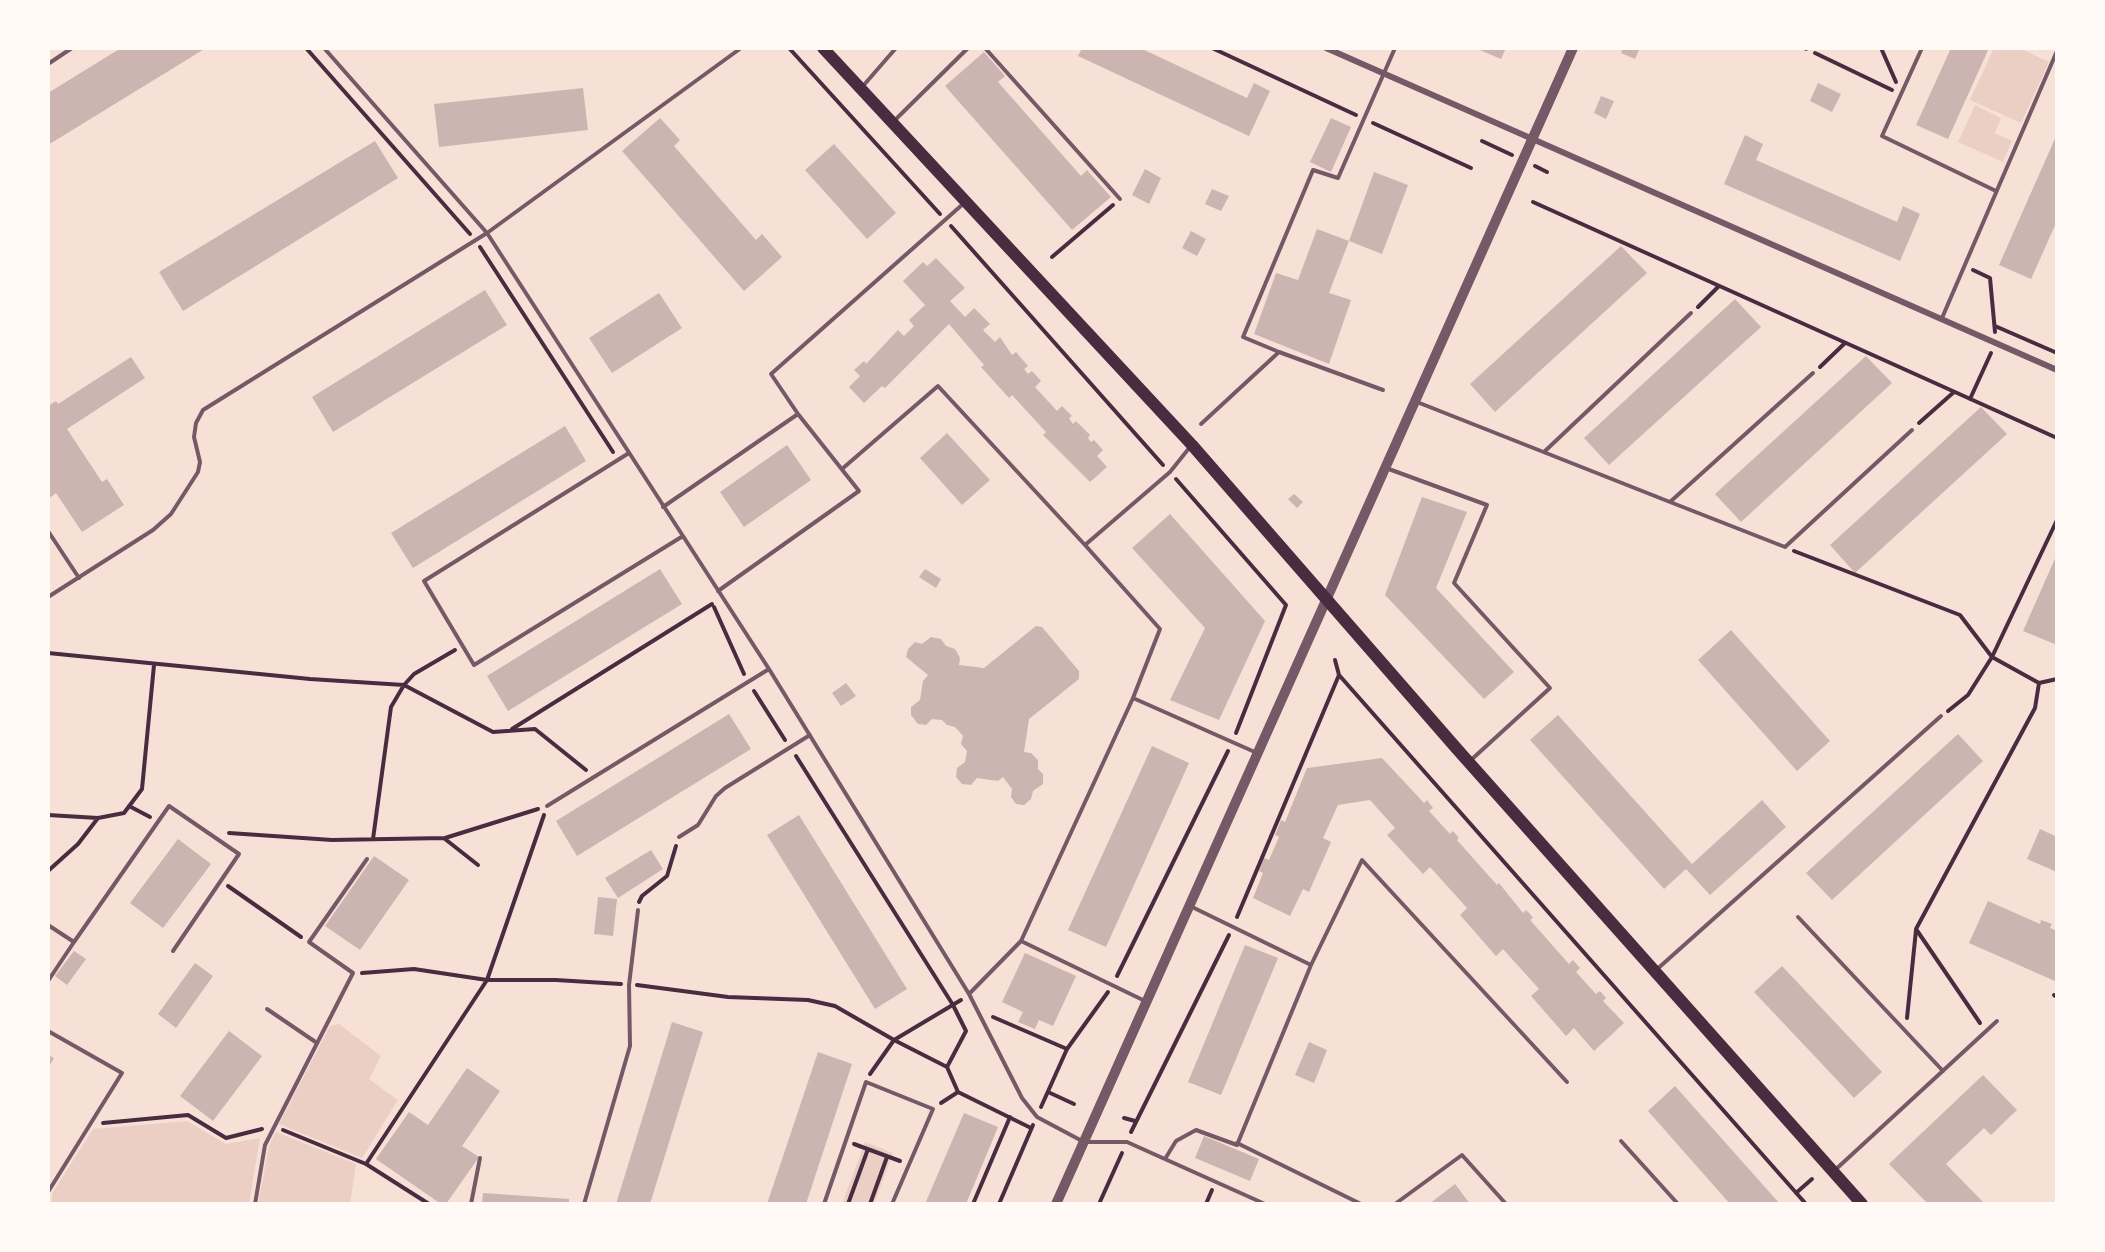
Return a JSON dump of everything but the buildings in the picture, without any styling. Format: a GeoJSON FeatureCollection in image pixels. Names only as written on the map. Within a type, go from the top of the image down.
{"type":"FeatureCollection","features":[{"type":"Feature","properties":{"kind":"main road"},"geometry":{"type":"LineString","coordinates":[[823,48],[1192,445],[1862,1204]]}},
{"type":"Feature","properties":{"kind":"street"},"geometry":{"type":"LineString","coordinates":[[1326,48],[1534,142],[2057,370]]}},
{"type":"Feature","properties":{"kind":"street"},"geometry":{"type":"LineString","coordinates":[[1056,1204],[1326,597],[1534,142],[1574,48]]}},
{"type":"Feature","properties":{"kind":"lane"},"geometry":{"type":"LineString","coordinates":[[48,64],[72,48]]}},
{"type":"Feature","properties":{"kind":"lane"},"geometry":{"type":"LineString","coordinates":[[324,48],[487,233],[769,669],[969,994],[1022,1098],[1037,1118],[1084,1142],[1127,1142],[1265,1204]]}},
{"type":"Feature","properties":{"kind":"lane"},"geometry":{"type":"LineString","coordinates":[[48,597],[153,530],[171,514],[198,472],[200,462],[194,437],[196,423],[203,410],[487,233],[741,48]]}},
{"type":"Feature","properties":{"kind":"lane"},"geometry":{"type":"LineString","coordinates":[[860,90],[896,48]]}},
{"type":"Feature","properties":{"kind":"lane"},"geometry":{"type":"LineString","coordinates":[[891,123],[968,48]]}},
{"type":"Feature","properties":{"kind":"lane"},"geometry":{"type":"LineString","coordinates":[[985,48],[1120,199]]}},
{"type":"Feature","properties":{"kind":"lane"},"geometry":{"type":"LineString","coordinates":[[1383,390],[1243,337],[1313,170],[1338,178],[1395,48]]}},
{"type":"Feature","properties":{"kind":"lane"},"geometry":{"type":"LineString","coordinates":[[1922,48],[1882,136],[1996,191]]}},
{"type":"Feature","properties":{"kind":"lane"},"geometry":{"type":"LineString","coordinates":[[1942,318],[2057,51]]}},
{"type":"Feature","properties":{"kind":"lane"},"geometry":{"type":"LineString","coordinates":[[718,591],[859,491],[798,414],[771,374],[966,202]]}},
{"type":"Feature","properties":{"kind":"lane"},"geometry":{"type":"LineString","coordinates":[[1544,452],[1691,314]]}},
{"type":"Feature","properties":{"kind":"lane"},"geometry":{"type":"LineString","coordinates":[[1201,424],[1279,351]]}},
{"type":"Feature","properties":{"kind":"lane"},"geometry":{"type":"LineString","coordinates":[[1670,502],[1813,373]]}},
{"type":"Feature","properties":{"kind":"lane"},"geometry":{"type":"LineString","coordinates":[[842,469],[938,386],[1161,628],[1133,698],[1022,941],[969,994]]}},
{"type":"Feature","properties":{"kind":"lane"},"geometry":{"type":"LineString","coordinates":[[1415,402],[1785,547],[1912,430]]}},
{"type":"Feature","properties":{"kind":"lane"},"geometry":{"type":"LineString","coordinates":[[663,507],[798,414]]}},
{"type":"Feature","properties":{"kind":"lane"},"geometry":{"type":"LineString","coordinates":[[1085,545],[1170,472],[1192,445]]}},
{"type":"Feature","properties":{"kind":"lane"},"geometry":{"type":"LineString","coordinates":[[629,453],[424,581],[474,665],[683,536]]}},
{"type":"Feature","properties":{"kind":"lane"},"geometry":{"type":"LineString","coordinates":[[1385,468],[1487,505],[1454,583],[1550,688],[1469,761]]}},
{"type":"Feature","properties":{"kind":"lane"},"geometry":{"type":"LineString","coordinates":[[48,531],[79,578]]}},
{"type":"Feature","properties":{"kind":"lane"},"geometry":{"type":"LineString","coordinates":[[547,806],[769,669]]}},
{"type":"Feature","properties":{"kind":"lane"},"geometry":{"type":"LineString","coordinates":[[1133,698],[1257,753]]}},
{"type":"Feature","properties":{"kind":"lane"},"geometry":{"type":"LineString","coordinates":[[1655,971],[1941,716]]}},
{"type":"Feature","properties":{"kind":"lane"},"geometry":{"type":"LineString","coordinates":[[679,837],[698,825],[716,796],[725,788],[810,735]]}},
{"type":"Feature","properties":{"kind":"lane"},"geometry":{"type":"LineString","coordinates":[[48,981],[169,806],[239,854],[173,951]]}},
{"type":"Feature","properties":{"kind":"lane"},"geometry":{"type":"LineString","coordinates":[[255,1204],[265,1145],[353,973],[309,942],[367,859]]}},
{"type":"Feature","properties":{"kind":"lane"},"geometry":{"type":"LineString","coordinates":[[1237,1143],[1311,965],[1362,860],[1567,1082]]}},
{"type":"Feature","properties":{"kind":"lane"},"geometry":{"type":"LineString","coordinates":[[1189,905],[1311,965]]}},
{"type":"Feature","properties":{"kind":"lane"},"geometry":{"type":"LineString","coordinates":[[584,1204],[630,1046],[629,985],[638,910]]}},
{"type":"Feature","properties":{"kind":"lane"},"geometry":{"type":"LineString","coordinates":[[1798,917],[1943,1071]]}},
{"type":"Feature","properties":{"kind":"lane"},"geometry":{"type":"LineString","coordinates":[[48,925],[74,942]]}},
{"type":"Feature","properties":{"kind":"lane"},"geometry":{"type":"LineString","coordinates":[[1022,941],[1146,1002]]}},
{"type":"Feature","properties":{"kind":"lane"},"geometry":{"type":"LineString","coordinates":[[267,1009],[317,1043]]}},
{"type":"Feature","properties":{"kind":"lane"},"geometry":{"type":"LineString","coordinates":[[1833,1171],[1997,1021]]}},
{"type":"Feature","properties":{"kind":"lane"},"geometry":{"type":"LineString","coordinates":[[48,1031],[122,1073],[48,1192]]}},
{"type":"Feature","properties":{"kind":"lane"},"geometry":{"type":"LineString","coordinates":[[824,1204],[866,1082],[933,1109],[892,1204]]}},
{"type":"Feature","properties":{"kind":"lane"},"geometry":{"type":"LineString","coordinates":[[1165,1159],[1176,1141],[1196,1130],[1237,1143],[1361,1204]]}},
{"type":"Feature","properties":{"kind":"lane"},"geometry":{"type":"LineString","coordinates":[[1621,1141],[1678,1204]]}},
{"type":"Feature","properties":{"kind":"lane"},"geometry":{"type":"LineString","coordinates":[[1395,1204],[1462,1155],[1506,1204]]}},
{"type":"Feature","properties":{"kind":"lane"},"geometry":{"type":"LineString","coordinates":[[471,1204],[480,1158]]}},
{"type":"Feature","properties":{"kind":"path"},"geometry":{"type":"LineString","coordinates":[[306,48],[475,240],[618,460]]}},
{"type":"Feature","properties":{"kind":"path"},"geometry":{"type":"LineString","coordinates":[[789,48],[945,219],[1286,605],[1232,743],[1113,985],[1067,1049],[999,1204]]}},
{"type":"Feature","properties":{"kind":"path"},"geometry":{"type":"LineString","coordinates":[[1212,48],[1470,168]]}},
{"type":"Feature","properties":{"kind":"path"},"geometry":{"type":"LineString","coordinates":[[1807,48],[1901,94]]}},
{"type":"Feature","properties":{"kind":"path"},"geometry":{"type":"LineString","coordinates":[[1881,48],[1901,94]]}},
{"type":"Feature","properties":{"kind":"path"},"geometry":{"type":"LineString","coordinates":[[1482,141],[1525,161]]}},
{"type":"Feature","properties":{"kind":"path"},"geometry":{"type":"LineString","coordinates":[[1052,257],[1120,199]]}},
{"type":"Feature","properties":{"kind":"path"},"geometry":{"type":"LineString","coordinates":[[1533,202],[2057,438]]}},
{"type":"Feature","properties":{"kind":"path"},"geometry":{"type":"LineString","coordinates":[[1691,314],[1719,286]]}},
{"type":"Feature","properties":{"kind":"path"},"geometry":{"type":"LineString","coordinates":[[1995,326],[2057,353]]}},
{"type":"Feature","properties":{"kind":"path"},"geometry":{"type":"LineString","coordinates":[[1813,373],[1846,343]]}},
{"type":"Feature","properties":{"kind":"path"},"geometry":{"type":"LineString","coordinates":[[1912,430],[1954,392]]}},
{"type":"Feature","properties":{"kind":"path"},"geometry":{"type":"LineString","coordinates":[[1941,716],[1968,695],[1992,657],[2057,520]]}},
{"type":"Feature","properties":{"kind":"path"},"geometry":{"type":"LineString","coordinates":[[1785,547],[1960,615],[1992,657],[2039,683],[2057,679]]}},
{"type":"Feature","properties":{"kind":"path"},"geometry":{"type":"LineString","coordinates":[[706,595],[748,682],[953,1005],[966,1031]]}},
{"type":"Feature","properties":{"kind":"path"},"geometry":{"type":"LineString","coordinates":[[512,730],[712,604]]}},
{"type":"Feature","properties":{"kind":"path"},"geometry":{"type":"LineString","coordinates":[[373,839],[392,707],[404,684],[414,674],[462,645]]}},
{"type":"Feature","properties":{"kind":"path"},"geometry":{"type":"LineString","coordinates":[[48,653],[404,684],[493,732],[535,729],[594,777]]}},
{"type":"Feature","properties":{"kind":"path"},"geometry":{"type":"LineString","coordinates":[[1335,660],[1339,675],[1806,1204]]}},
{"type":"Feature","properties":{"kind":"path"},"geometry":{"type":"LineString","coordinates":[[48,815],[98,818],[124,813],[142,789],[154,664]]}},
{"type":"Feature","properties":{"kind":"path"},"geometry":{"type":"LineString","coordinates":[[1099,1204],[1135,1121],[1233,926],[1339,675]]}},
{"type":"Feature","properties":{"kind":"path"},"geometry":{"type":"LineString","coordinates":[[1906,1032],[1916,929],[2035,708],[2039,683]]}},
{"type":"Feature","properties":{"kind":"path"},"geometry":{"type":"LineString","coordinates":[[129,806],[159,821]]}},
{"type":"Feature","properties":{"kind":"path"},"geometry":{"type":"LineString","coordinates":[[206,831],[332,840],[445,838],[547,806]]}},
{"type":"Feature","properties":{"kind":"path"},"geometry":{"type":"LineString","coordinates":[[366,1164],[487,980],[547,806]]}},
{"type":"Feature","properties":{"kind":"path"},"geometry":{"type":"LineString","coordinates":[[48,871],[78,844],[98,818]]}},
{"type":"Feature","properties":{"kind":"path"},"geometry":{"type":"LineString","coordinates":[[638,910],[642,896],[670,871],[679,837]]}},
{"type":"Feature","properties":{"kind":"path"},"geometry":{"type":"LineString","coordinates":[[445,838],[478,865]]}},
{"type":"Feature","properties":{"kind":"path"},"geometry":{"type":"LineString","coordinates":[[221,881],[309,942]]}},
{"type":"Feature","properties":{"kind":"path"},"geometry":{"type":"LineString","coordinates":[[1916,929],[1987,1032]]}},
{"type":"Feature","properties":{"kind":"path"},"geometry":{"type":"LineString","coordinates":[[353,973],[414,969],[487,980],[556,980],[629,985],[728,997],[808,1000],[835,1005],[894,1040],[947,1067],[958,1092],[1031,1128]]}},
{"type":"Feature","properties":{"kind":"path"},"geometry":{"type":"LineString","coordinates":[[866,1082],[894,1040],[969,994]]}},
{"type":"Feature","properties":{"kind":"path"},"geometry":{"type":"LineString","coordinates":[[947,1067],[966,1031],[983,1021],[998,1017],[1067,1049]]}},
{"type":"Feature","properties":{"kind":"path"},"geometry":{"type":"LineString","coordinates":[[933,1109],[958,1092]]}},
{"type":"Feature","properties":{"kind":"path"},"geometry":{"type":"LineString","coordinates":[[1048,1092],[1074,1104]]}},
{"type":"Feature","properties":{"kind":"path"},"geometry":{"type":"LineString","coordinates":[[972,1204],[1010,1117]]}},
{"type":"Feature","properties":{"kind":"path"},"geometry":{"type":"LineString","coordinates":[[1124,1118],[1135,1121]]}},
{"type":"Feature","properties":{"kind":"path"},"geometry":{"type":"LineString","coordinates":[[845,1141],[909,1165]]}},
{"type":"Feature","properties":{"kind":"path"},"geometry":{"type":"LineString","coordinates":[[848,1204],[868,1149]]}},
{"type":"Feature","properties":{"kind":"path"},"geometry":{"type":"LineString","coordinates":[[870,1204],[887,1157]]}},
{"type":"Feature","properties":{"kind":"path"},"geometry":{"type":"LineString","coordinates":[[1796,1193],[1812,1179]]}},
{"type":"Feature","properties":{"kind":"shaded area"},"geometry":{"type":"Polygon","coordinates":[[[1994,48],[2024,48],[2049,62],[2021,123],[1970,100],[1994,48]]]}},
{"type":"Feature","properties":{"kind":"shaded area"},"geometry":{"type":"Polygon","coordinates":[[[1975,105],[2001,118],[1995,133],[2012,141],[2003,162],[1958,142],[1975,105]]]}},
{"type":"Feature","properties":{"kind":"shaded area"},"geometry":{"type":"Polygon","coordinates":[[[339,1024],[381,1056],[369,1079],[398,1100],[362,1158],[279,1124],[330,1026],[339,1024]]]}},
{"type":"Feature","properties":{"kind":"shaded area"},"geometry":{"type":"Polygon","coordinates":[[[187,1121],[226,1144],[260,1138],[249,1204],[51,1204],[53,1192],[93,1129],[187,1121]]]}},
{"type":"Feature","properties":{"kind":"shaded area"},"geometry":{"type":"Polygon","coordinates":[[[276,1132],[356,1164],[350,1204],[258,1204],[269,1146],[276,1132]]]}},
{"type":"Feature","properties":{"kind":"shaded area"},"geometry":{"type":"Polygon","coordinates":[[[865,1142],[893,1153],[874,1204],[842,1204],[865,1142]]]}}]}
